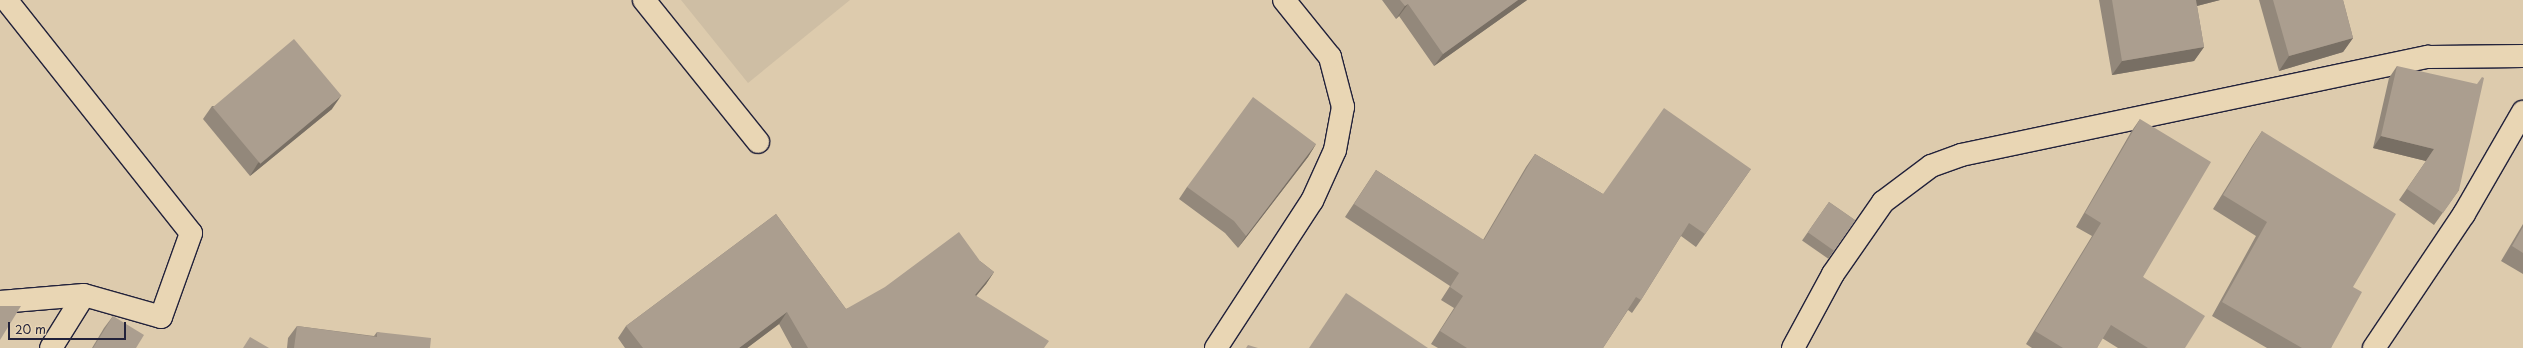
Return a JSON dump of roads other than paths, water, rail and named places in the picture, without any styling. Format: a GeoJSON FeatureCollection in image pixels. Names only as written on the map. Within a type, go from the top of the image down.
{"type":"FeatureCollection","features":[{"type":"Feature","properties":{"kind":"street"},"geometry":{"type":"LineString","coordinates":[[0,302],[84,296],[161,317],[191,233],[6,0]]}},
{"type":"Feature","properties":{"kind":"street"},"geometry":{"type":"LineString","coordinates":[[644,0],[758,142]]}},
{"type":"Feature","properties":{"kind":"street"},"geometry":{"type":"LineString","coordinates":[[1216,348],[1312,201],[1336,150],[1343,107],[1330,57],[1284,0]]}},
{"type":"Feature","properties":{"kind":"street"},"geometry":{"type":"LineString","coordinates":[[1793,348],[1833,274],[1883,202],[1930,166],[1961,155],[2428,57],[2523,56]]}},
{"type":"Feature","properties":{"kind":"street"},"geometry":{"type":"LineString","coordinates":[[2374,348],[2464,214],[2523,112]]}},
{"type":"Feature","properties":{"kind":"street"},"geometry":{"type":"LineString","coordinates":[[51,348],[84,296]]}}]}
